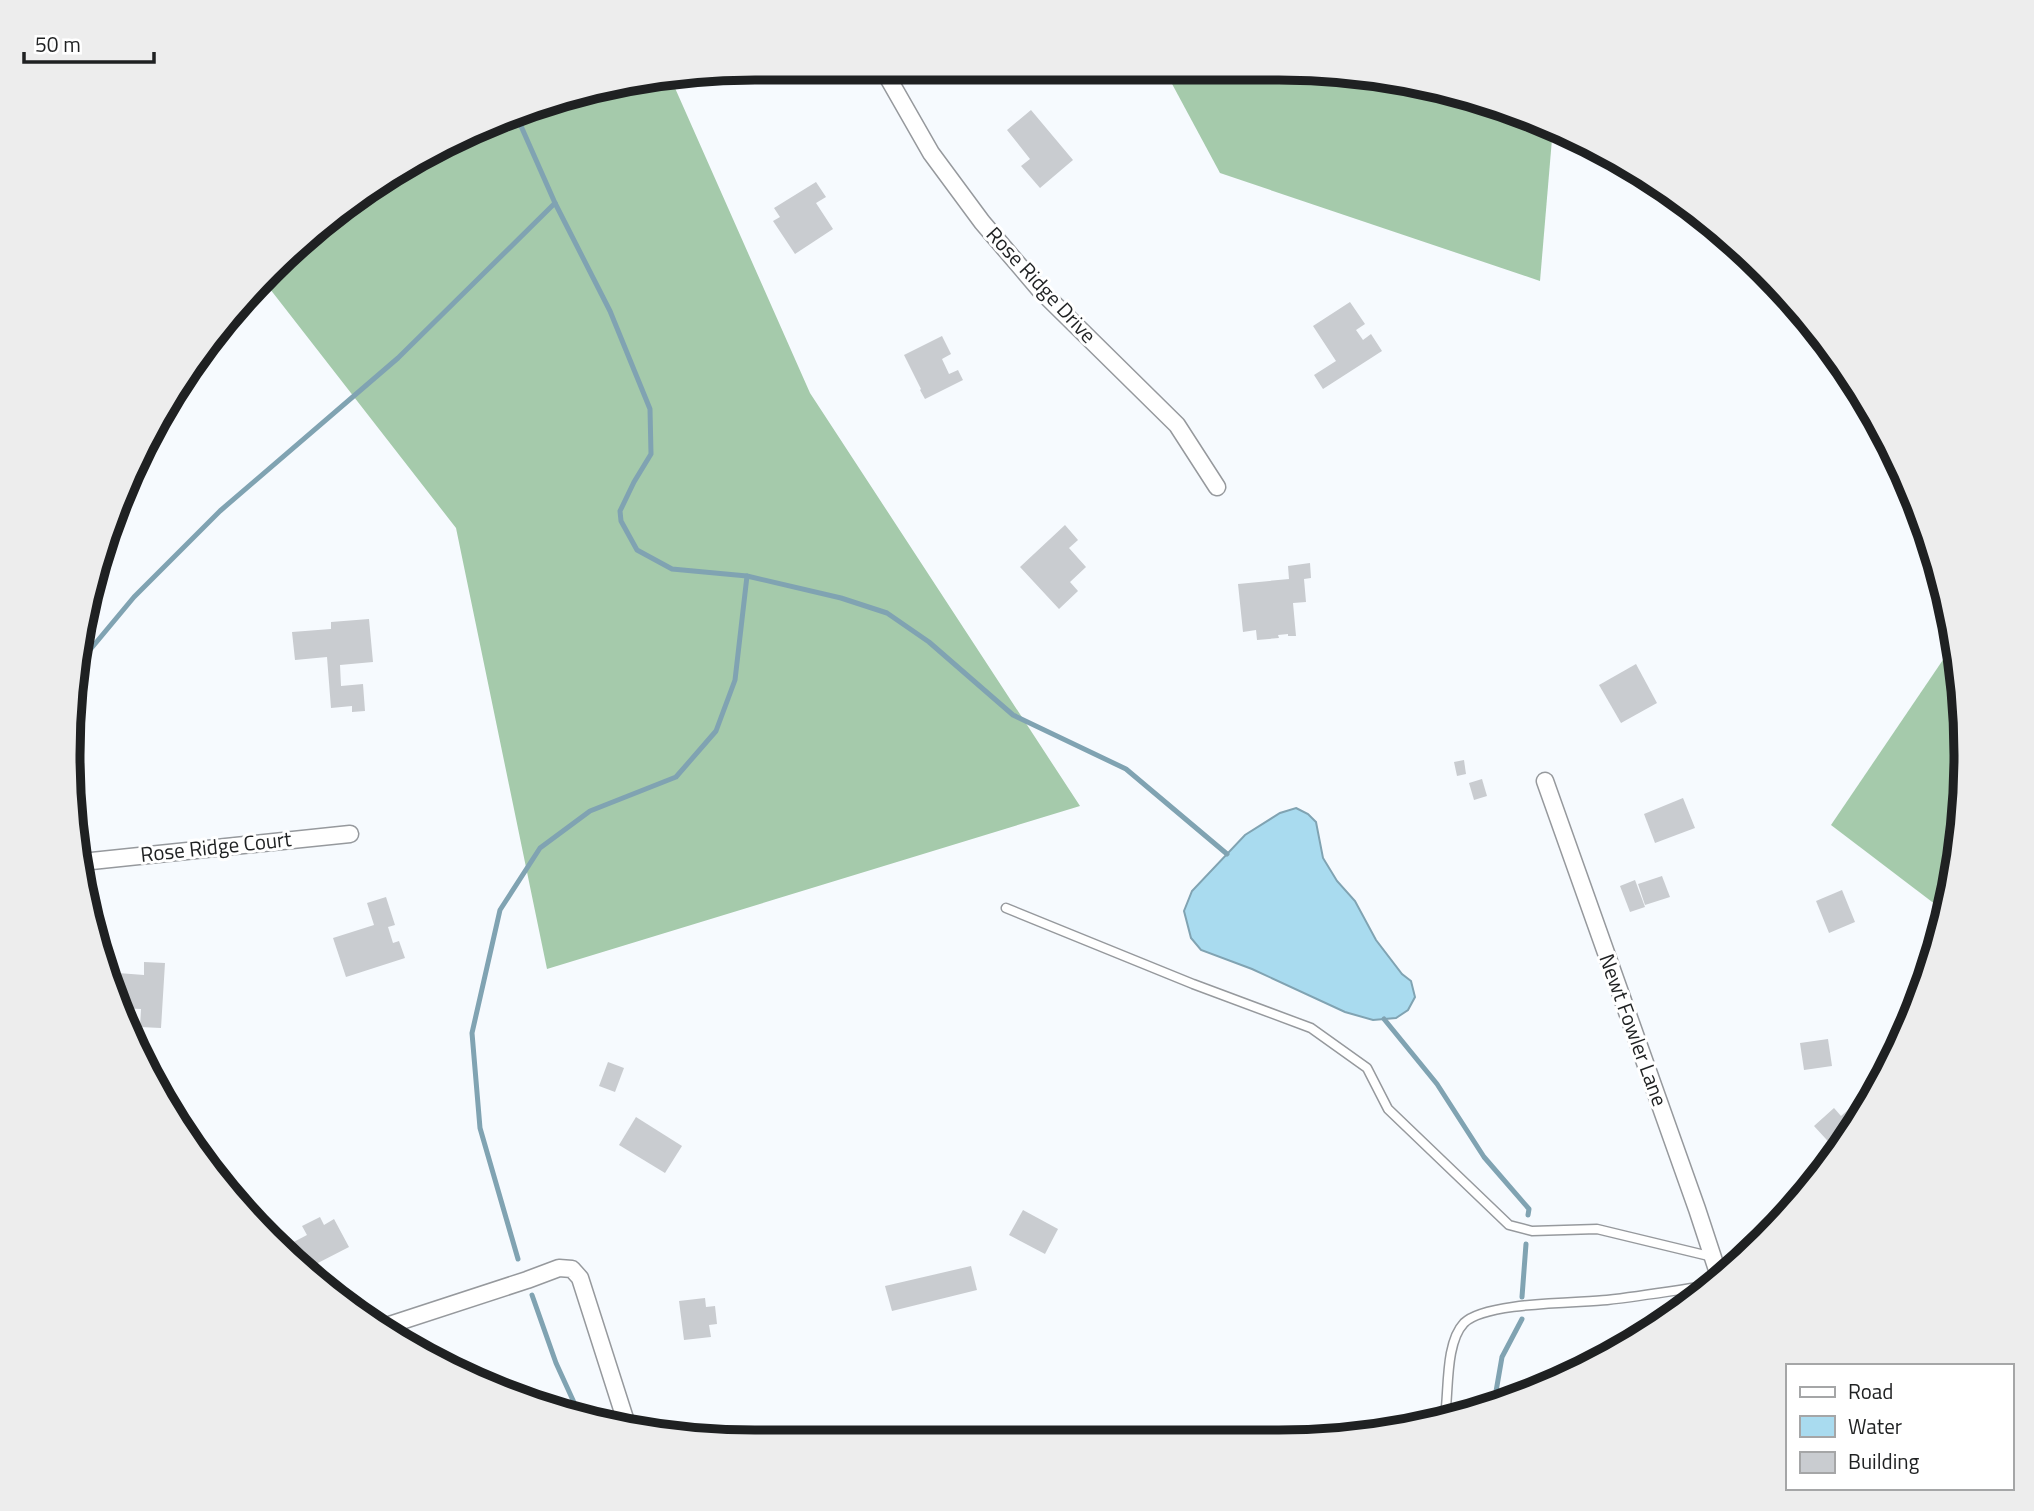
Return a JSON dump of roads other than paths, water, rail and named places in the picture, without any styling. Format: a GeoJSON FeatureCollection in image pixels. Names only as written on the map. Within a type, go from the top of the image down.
{"type":"FeatureCollection","features":[{"type":"Feature","properties":{"kind":"street","name":"Rose Ridge Drive"},"geometry":{"type":"LineString","coordinates":[[889,80],[931,153],[982,222],[1040,290],[1177,425],[1217,487]]}},
{"type":"Feature","properties":{"kind":"street","name":"Newt Fowler Lane"},"geometry":{"type":"LineString","coordinates":[[1545,781],[1717,1269]]}},
{"type":"Feature","properties":{"kind":"street","name":"Rose Ridge Court"},"geometry":{"type":"LineString","coordinates":[[89,861],[351,834]]}},
{"type":"Feature","properties":{"kind":"street"},"geometry":{"type":"LineString","coordinates":[[392,1324],[559,1268],[572,1269],[580,1278],[625,1418]]}},
{"type":"Feature","properties":{"kind":"lane"},"geometry":{"type":"LineString","coordinates":[[1006,908],[1193,984],[1311,1028],[1367,1068],[1388,1109],[1510,1225],[1532,1231],[1597,1228],[1713,1257]]}},
{"type":"Feature","properties":{"kind":"lane"},"geometry":{"type":"LineString","coordinates":[[1446,1409],[1452,1350],[1457,1334],[1465,1323],[1477,1316],[1515,1308],[1606,1300],[1693,1288]]}},
{"type":"Feature","properties":{"kind":"water"},"geometry":{"type":"Polygon","coordinates":[[[1296,808],[1316,822],[1323,858],[1337,881],[1355,901],[1376,940],[1402,974],[1411,981],[1415,997],[1408,1010],[1396,1018],[1373,1020],[1345,1012],[1252,969],[1201,950],[1191,938],[1184,911],[1192,891],[1245,835],[1280,813],[1296,808]]]}},
{"type":"Feature","properties":{"kind":"waterway"},"geometry":{"type":"LineString","coordinates":[[520,123],[555,203],[610,311],[650,409],[651,454],[620,511],[621,521],[637,550],[672,569],[747,576],[841,598],[887,613],[929,642],[1013,715],[1126,769],[1227,854]]}},
{"type":"Feature","properties":{"kind":"waterway"},"geometry":{"type":"LineString","coordinates":[[89,652],[134,597],[220,511],[398,358],[555,203]]}},
{"type":"Feature","properties":{"kind":"waterway"},"geometry":{"type":"LineString","coordinates":[[518,1259],[480,1128],[472,1033],[500,910],[540,848],[590,811],[676,777],[716,731],[735,680],[747,576]]}},
{"type":"Feature","properties":{"kind":"waterway"},"geometry":{"type":"LineString","coordinates":[[1384,1019],[1437,1084],[1484,1157],[1529,1209],[1528,1215]]}},
{"type":"Feature","properties":{"kind":"waterway"},"geometry":{"type":"LineString","coordinates":[[1522,1297],[1526,1244]]}},
{"type":"Feature","properties":{"kind":"waterway"},"geometry":{"type":"LineString","coordinates":[[532,1295],[556,1363],[575,1405]]}},
{"type":"Feature","properties":{"kind":"waterway"},"geometry":{"type":"LineString","coordinates":[[1495,1395],[1502,1357],[1522,1319]]}}]}
